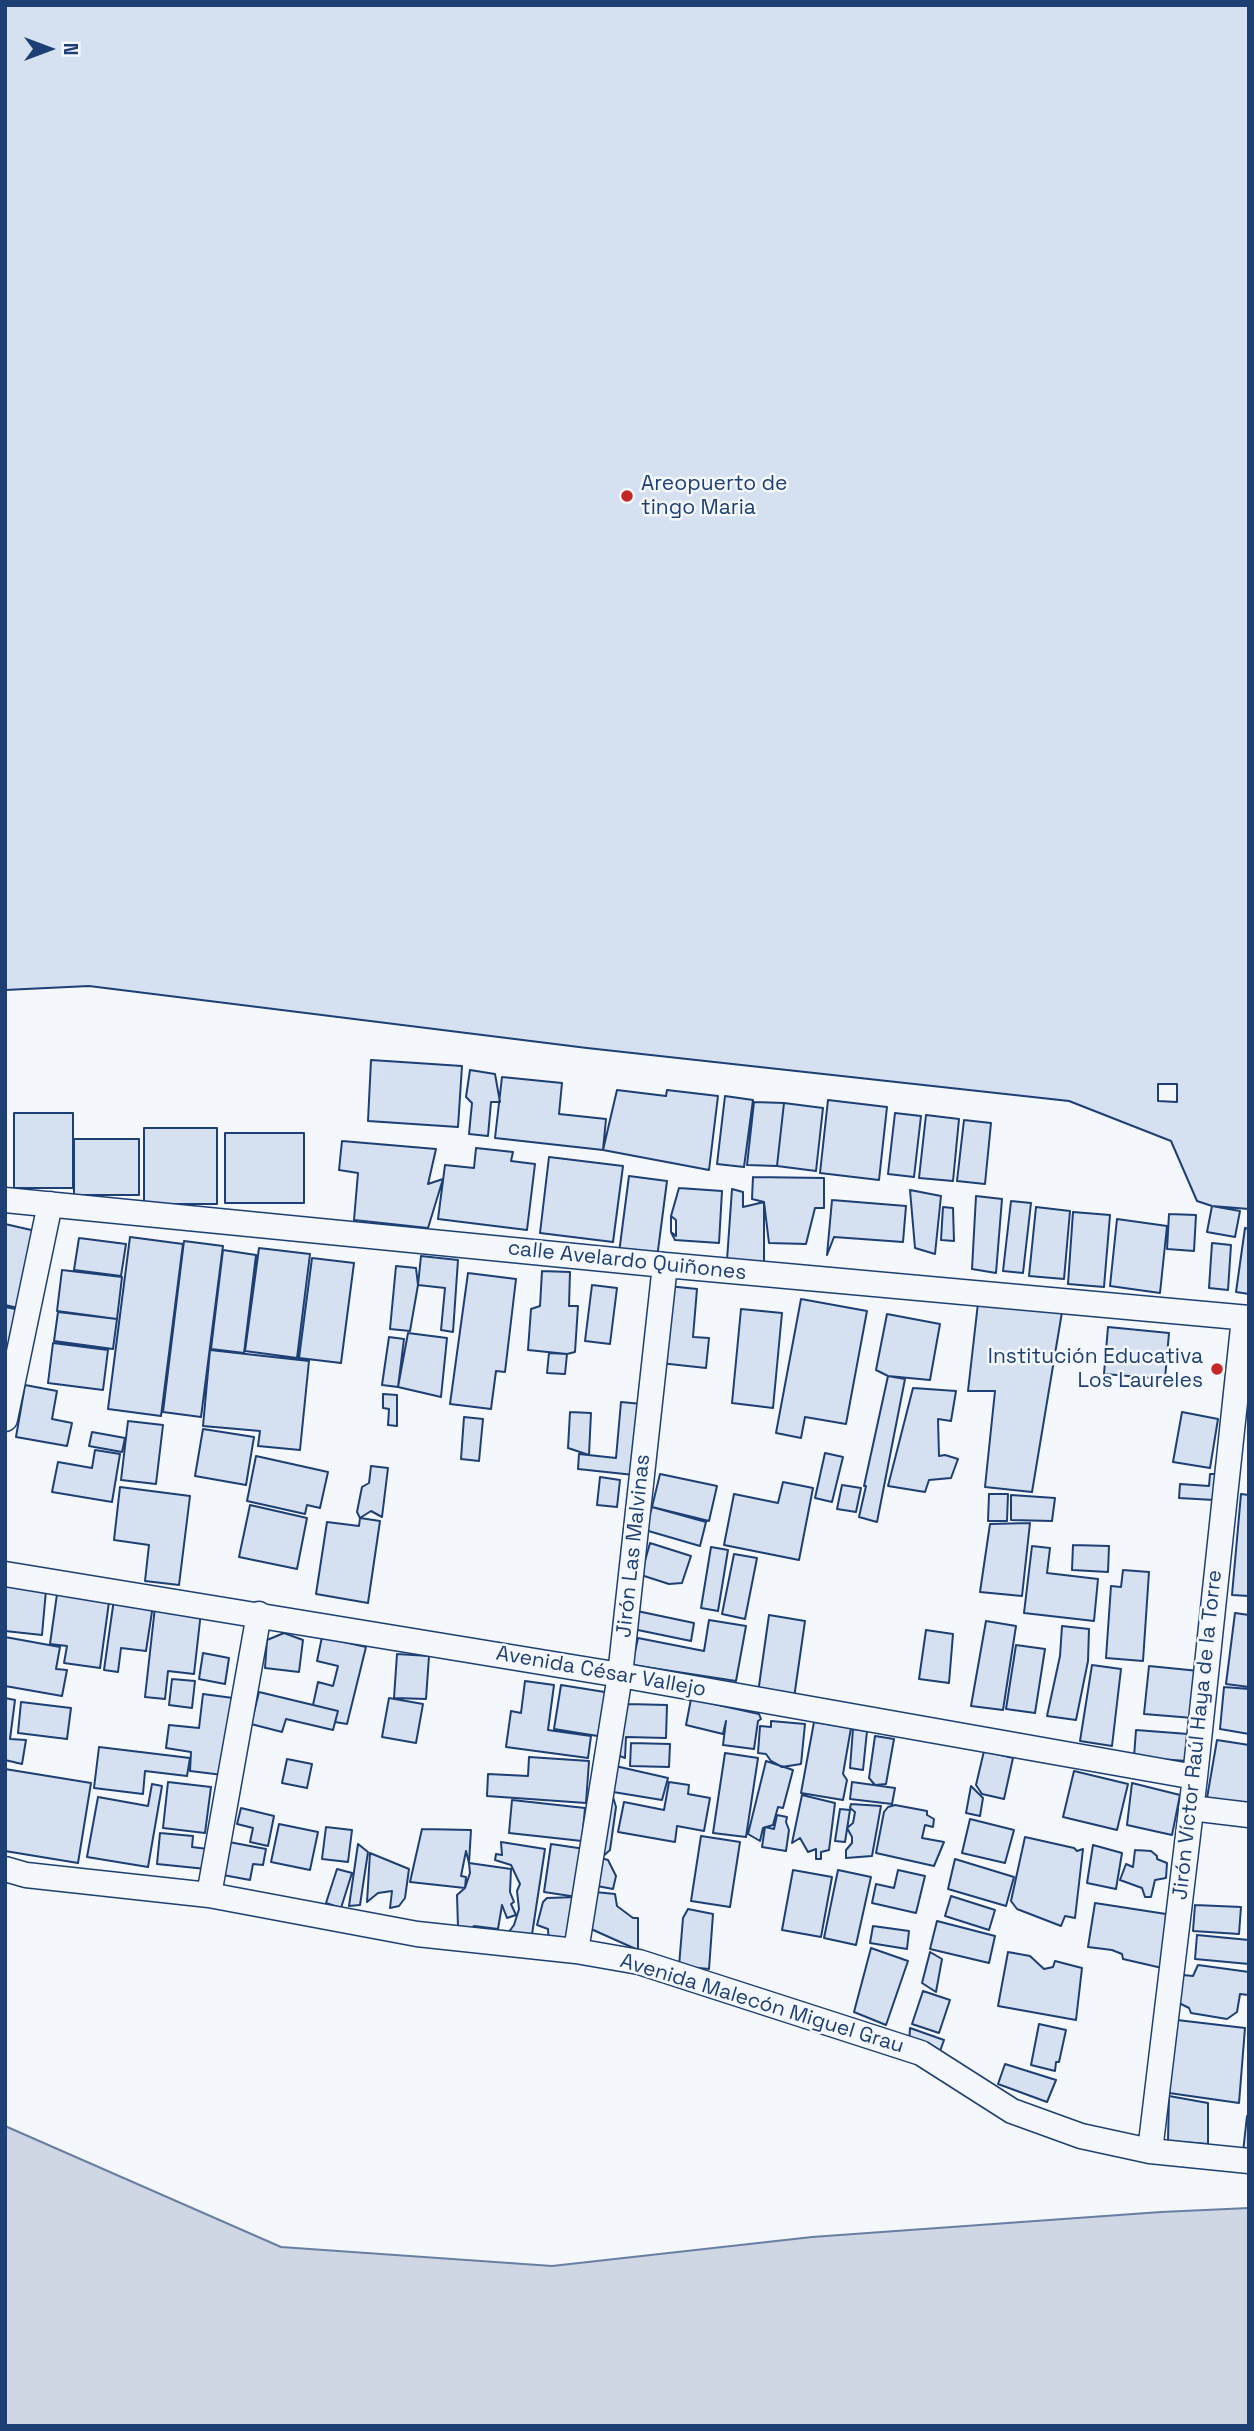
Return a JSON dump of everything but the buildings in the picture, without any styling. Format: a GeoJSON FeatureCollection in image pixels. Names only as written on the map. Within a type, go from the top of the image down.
{"type":"FeatureCollection","features":[{"type":"Feature","properties":{"kind":"street","name":"calle Avelardo Quiñones"},"geometry":{"type":"LineString","coordinates":[[5,1200],[665,1265],[1246,1318]]}},
{"type":"Feature","properties":{"kind":"street"},"geometry":{"type":"LineString","coordinates":[[5,1419],[50,1204]]}},
{"type":"Feature","properties":{"kind":"street","name":"Jirón Las Malvinas"},"geometry":{"type":"LineString","coordinates":[[576,1951],[620,1675],[665,1265]]}},
{"type":"Feature","properties":{"kind":"street","name":"Jirón Víctor Raúl Haya de la Torre"},"geometry":{"type":"LineString","coordinates":[[1150,2151],[1246,1318]]}},
{"type":"Feature","properties":{"kind":"street","name":"Avenida César Vallejo"},"geometry":{"type":"LineString","coordinates":[[5,1574],[620,1675],[1195,1777]]}},
{"type":"Feature","properties":{"kind":"street"},"geometry":{"type":"LineString","coordinates":[[209,1895],[259,1614]]}},
{"type":"Feature","properties":{"kind":"street"},"geometry":{"type":"LineString","coordinates":[[1191,1808],[1249,1815]]}},
{"type":"Feature","properties":{"kind":"street","name":"Avenida Malecón Miguel Grau"},"geometry":{"type":"LineString","coordinates":[[5,1869],[26,1875],[209,1895],[417,1934],[576,1951],[639,1962],[921,2053],[1012,2111],[1081,2136],[1150,2151],[1249,2161]]}},
{"type":"Feature","properties":{"kind":"shaded area"},"geometry":{"type":"Polygon","coordinates":[[[5,2126],[281,2247],[552,2266],[812,2237],[1249,2208],[1249,2426],[5,2426],[5,2126]]]}},
{"type":"Feature","properties":{"kind":"place","name":"Areopuerto de tingo Maria"},"geometry":{"type":"Point","coordinates":[627,496]}},
{"type":"Feature","properties":{"kind":"place","name":"Institución Educativa Los Laureles"},"geometry":{"type":"Point","coordinates":[1217,1369]}}]}
